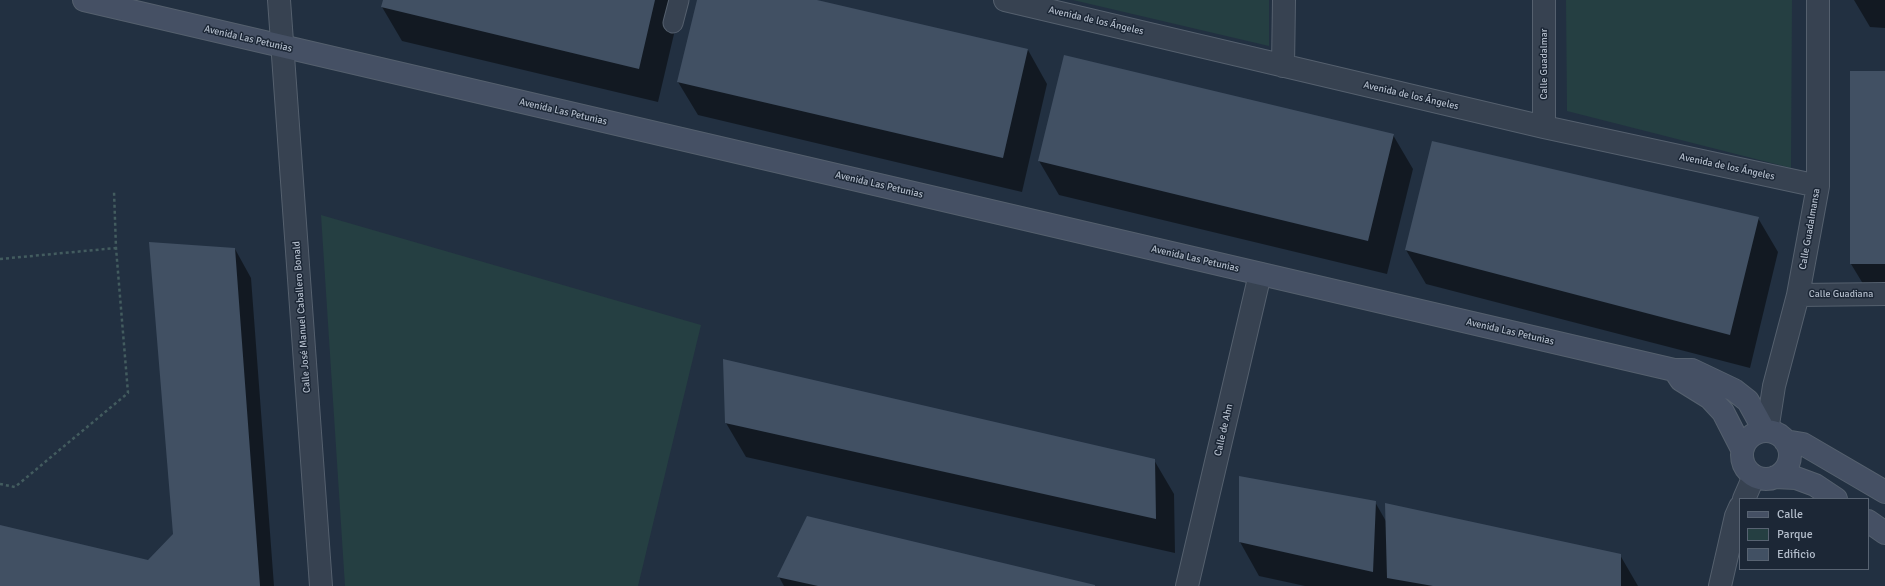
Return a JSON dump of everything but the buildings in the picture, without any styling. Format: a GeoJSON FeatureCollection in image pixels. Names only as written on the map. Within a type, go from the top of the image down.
{"type":"FeatureCollection","features":[{"type":"Feature","properties":{"kind":"street","name":"Avenida Las Petunias"},"geometry":{"type":"LineString","coordinates":[[84,0],[1674,370],[1692,370],[1734,390],[1748,401],[1772,434]]}},
{"type":"Feature","properties":{"kind":"street","name":"Calle José Manuel Caballero Bonald"},"geometry":{"type":"LineString","coordinates":[[278,0],[321,586]]}},
{"type":"Feature","properties":{"kind":"street"},"geometry":{"type":"LineString","coordinates":[[1283,66],[1284,0]]}},
{"type":"Feature","properties":{"kind":"street","name":"Calle Guadalmar"},"geometry":{"type":"LineString","coordinates":[[1544,0],[1544,127]]}},
{"type":"Feature","properties":{"kind":"street","name":"Calle Guadalmansa"},"geometry":{"type":"LineString","coordinates":[[1772,434],[1774,386],[1798,295],[1818,186],[1818,0]]}},
{"type":"Feature","properties":{"kind":"street","name":"Avenida de los Ángeles"},"geometry":{"type":"LineString","coordinates":[[1016,1],[1283,66],[1544,127],[1818,186]]}},
{"type":"Feature","properties":{"kind":"street","name":"Calle de Ahn"},"geometry":{"type":"LineString","coordinates":[[1187,586],[1260,274]]}},
{"type":"Feature","properties":{"kind":"street","name":"Calle Guadiana"},"geometry":{"type":"LineString","coordinates":[[1798,295],[1885,294]]}},
{"type":"Feature","properties":{"kind":"street"},"geometry":{"type":"LineString","coordinates":[[1674,370],[1681,380],[1710,398],[1723,412],[1742,448],[1742,459],[1746,469],[1765,476],[1796,478],[1815,486],[1834,498]]}},
{"type":"Feature","properties":{"kind":"street"},"geometry":{"type":"LineString","coordinates":[[1742,448],[1748,439],[1756,433],[1772,434],[1803,444],[1885,492]]}},
{"type":"Feature","properties":{"kind":"street"},"geometry":{"type":"LineString","coordinates":[[1745,498],[1765,476],[1784,471],[1789,461],[1790,451],[1772,434]]}},
{"type":"Feature","properties":{"kind":"street"},"geometry":{"type":"LineString","coordinates":[[1720,586],[1736,516],[1739,509]]}},
{"type":"Feature","properties":{"kind":"street"},"geometry":{"type":"LineString","coordinates":[[1869,522],[1885,533]]}},
{"type":"Feature","properties":{"kind":"lane"},"geometry":{"type":"LineString","coordinates":[[673,23],[679,0]]}},
{"type":"Feature","properties":{"kind":"path"},"geometry":{"type":"LineString","coordinates":[[0,484],[15,487],[128,393],[116,248],[114,191]]}},
{"type":"Feature","properties":{"kind":"path"},"geometry":{"type":"LineString","coordinates":[[0,259],[116,248]]}},
{"type":"Feature","properties":{"kind":"green space"},"geometry":{"type":"Polygon","coordinates":[[[1073,0],[1269,0],[1269,46],[1073,0]]]}},
{"type":"Feature","properties":{"kind":"green space"},"geometry":{"type":"Polygon","coordinates":[[[1566,0],[1792,0],[1791,168],[1567,111],[1566,0]]]}},
{"type":"Feature","properties":{"kind":"green space"},"geometry":{"type":"Polygon","coordinates":[[[321,215],[701,325],[638,586],[345,586],[321,215]]]}}]}
